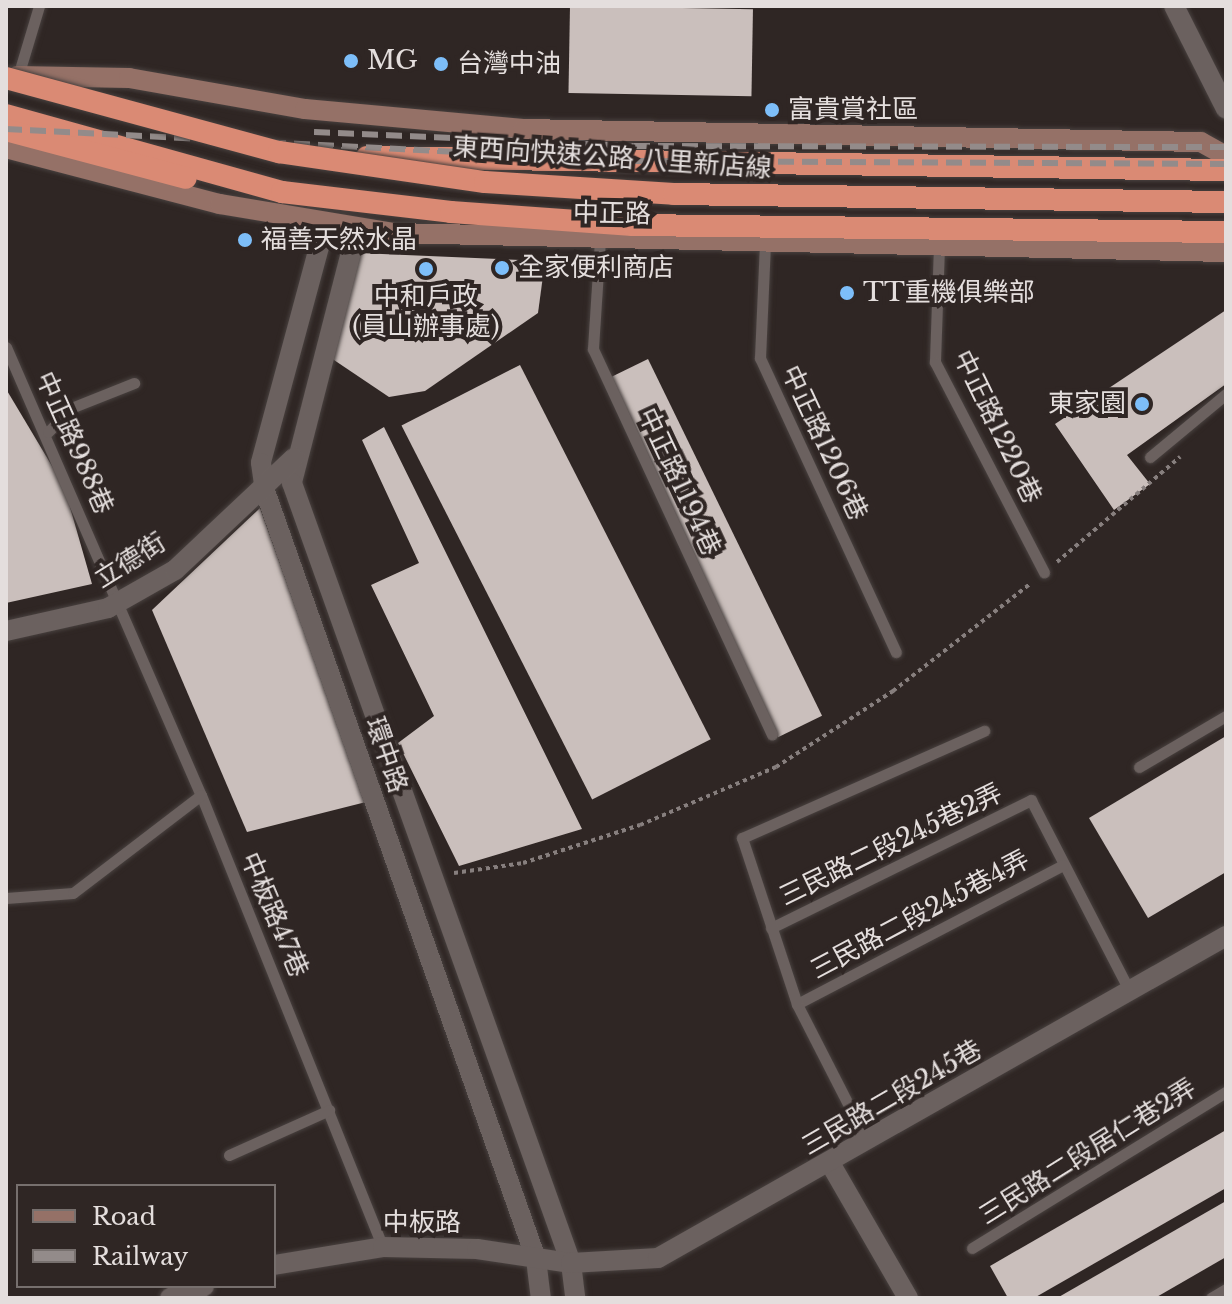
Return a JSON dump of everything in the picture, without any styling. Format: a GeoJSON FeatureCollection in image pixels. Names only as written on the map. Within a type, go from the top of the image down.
{"type":"FeatureCollection","features":[{"type":"Feature","properties":{"kind":"highway"},"geometry":{"type":"LineString","coordinates":[[8,78],[320,152],[566,164],[1226,170]]}},
{"type":"Feature","properties":{"kind":"highway","name":"東西向快速公路 八里新店線"},"geometry":{"type":"LineString","coordinates":[[8,78],[279,152],[485,182],[674,194],[1226,200]]}},
{"type":"Feature","properties":{"kind":"highway"},"geometry":{"type":"LineString","coordinates":[[6,115],[282,192]]}},
{"type":"Feature","properties":{"kind":"highway"},"geometry":{"type":"LineString","coordinates":[[6,130],[144,172],[282,192],[633,225],[1226,232]]}},
{"type":"Feature","properties":{"kind":"main road"},"geometry":{"type":"LineString","coordinates":[[8,78],[129,78],[305,109],[523,129],[1201,142],[1226,156]]}},
{"type":"Feature","properties":{"kind":"main road","name":"中正路"},"geometry":{"type":"LineString","coordinates":[[6,148],[325,225],[357,229],[600,240],[1226,252]]}},
{"type":"Feature","properties":{"kind":"street"},"geometry":{"type":"LineString","coordinates":[[1174,6],[1226,109]]}},
{"type":"Feature","properties":{"kind":"street","name":"環中路"},"geometry":{"type":"LineString","coordinates":[[325,225],[261,463],[263,479],[536,1259],[541,1298]]}},
{"type":"Feature","properties":{"kind":"street","name":"環中路"},"geometry":{"type":"LineString","coordinates":[[357,229],[294,458],[301,512],[571,1263],[575,1298]]}},
{"type":"Feature","properties":{"kind":"street","name":"立德街"},"geometry":{"type":"LineString","coordinates":[[6,631],[119,602],[175,570],[263,479],[294,458]]}},
{"type":"Feature","properties":{"kind":"street","name":"三民路二段245巷"},"geometry":{"type":"LineString","coordinates":[[571,1263],[658,1258],[1226,936]]}},
{"type":"Feature","properties":{"kind":"street"},"geometry":{"type":"LineString","coordinates":[[830,1163],[908,1298]]}},
{"type":"Feature","properties":{"kind":"street","name":"中板路"},"geometry":{"type":"LineString","coordinates":[[276,1265],[383,1247],[571,1263]]}},
{"type":"Feature","properties":{"kind":"street"},"geometry":{"type":"LineString","coordinates":[[170,1298],[198,1288]]}},
{"type":"Feature","properties":{"kind":"lane"},"geometry":{"type":"LineString","coordinates":[[8,78],[39,6]]}},
{"type":"Feature","properties":{"kind":"lane","name":"中正路1194巷"},"geometry":{"type":"LineString","coordinates":[[600,240],[593,349],[772,734]]}},
{"type":"Feature","properties":{"kind":"lane","name":"中正路1206巷"},"geometry":{"type":"LineString","coordinates":[[765,243],[760,358],[896,652]]}},
{"type":"Feature","properties":{"kind":"lane","name":"中正路1220巷"},"geometry":{"type":"LineString","coordinates":[[939,246],[935,362],[1044,572]]}},
{"type":"Feature","properties":{"kind":"lane","name":"中正路988巷"},"geometry":{"type":"LineString","coordinates":[[6,347],[48,432],[119,602]]}},
{"type":"Feature","properties":{"kind":"lane"},"geometry":{"type":"LineString","coordinates":[[48,432],[71,408],[134,383]]}},
{"type":"Feature","properties":{"kind":"lane"},"geometry":{"type":"LineString","coordinates":[[1150,457],[1226,394]]}},
{"type":"Feature","properties":{"kind":"lane","name":"中板路47巷"},"geometry":{"type":"LineString","coordinates":[[119,602],[201,795],[383,1247]]}},
{"type":"Feature","properties":{"kind":"lane"},"geometry":{"type":"LineString","coordinates":[[1139,767],[1226,716]]}},
{"type":"Feature","properties":{"kind":"lane"},"geometry":{"type":"LineString","coordinates":[[867,1142],[797,1004],[742,838],[984,731]]}},
{"type":"Feature","properties":{"kind":"lane"},"geometry":{"type":"LineString","coordinates":[[6,898],[73,893],[201,795]]}},
{"type":"Feature","properties":{"kind":"lane","name":"三民路二段245巷2弄"},"geometry":{"type":"LineString","coordinates":[[771,928],[1031,800],[1063,865]]}},
{"type":"Feature","properties":{"kind":"lane"},"geometry":{"type":"LineString","coordinates":[[1063,865],[1130,992]]}},
{"type":"Feature","properties":{"kind":"lane","name":"三民路二段245巷4弄"},"geometry":{"type":"LineString","coordinates":[[797,1004],[1063,865]]}},
{"type":"Feature","properties":{"kind":"lane","name":"三民路二段居仁巷2弄"},"geometry":{"type":"LineString","coordinates":[[972,1248],[1226,1092]]}},
{"type":"Feature","properties":{"kind":"lane"},"geometry":{"type":"LineString","coordinates":[[229,1155],[329,1110]]}},
{"type":"Feature","properties":{"kind":"lane"},"geometry":{"type":"LineString","coordinates":[[1211,1298],[1226,1289]]}},
{"type":"Feature","properties":{"kind":"path"},"geometry":{"type":"LineString","coordinates":[[431,877],[523,863],[611,835],[776,767],[893,691],[1164,477],[1191,443]]}},
{"type":"Feature","properties":{"kind":"building"},"geometry":{"type":"Polygon","coordinates":[[[570,6],[753,9],[751,96],[568,93],[570,6]]]}},
{"type":"Feature","properties":{"kind":"building"},"geometry":{"type":"Polygon","coordinates":[[[359,253],[545,261],[538,313],[425,391],[389,397],[331,358],[359,253]]]}},
{"type":"Feature","properties":{"kind":"building","name":"東家園"},"geometry":{"type":"Polygon","coordinates":[[[1226,310],[1226,384],[1127,455],[1150,484],[1114,510],[1055,424],[1226,310]]]}},
{"type":"Feature","properties":{"kind":"building"},"geometry":{"type":"Polygon","coordinates":[[[648,359],[822,716],[778,737],[604,380],[648,359]]]}},
{"type":"Feature","properties":{"kind":"building"},"geometry":{"type":"Polygon","coordinates":[[[520,365],[711,739],[592,800],[401,425],[520,365]]]}},
{"type":"Feature","properties":{"kind":"building"},"geometry":{"type":"Polygon","coordinates":[[[6,389],[64,486],[92,584],[6,603],[6,389]]]}},
{"type":"Feature","properties":{"kind":"building"},"geometry":{"type":"Polygon","coordinates":[[[384,427],[582,829],[459,866],[398,743],[434,716],[371,585],[419,563],[362,440],[384,427]]]}},
{"type":"Feature","properties":{"kind":"building"},"geometry":{"type":"Polygon","coordinates":[[[260,508],[366,802],[247,832],[152,610],[260,508]]]}},
{"type":"Feature","properties":{"kind":"building"},"geometry":{"type":"Polygon","coordinates":[[[1226,736],[1226,872],[1148,918],[1089,818],[1226,736]]]}},
{"type":"Feature","properties":{"kind":"building"},"geometry":{"type":"Polygon","coordinates":[[[1226,1130],[1226,1188],[1034,1298],[1008,1298],[990,1266],[1226,1130]]]}},
{"type":"Feature","properties":{"kind":"building"},"geometry":{"type":"Polygon","coordinates":[[[1226,1201],[1226,1257],[1155,1298],[1057,1298],[1226,1201]]]}},
{"type":"Feature","properties":{"kind":"railway"},"geometry":{"type":"LineString","coordinates":[[6,129],[634,161],[1226,164]]}},
{"type":"Feature","properties":{"kind":"railway"},"geometry":{"type":"LineString","coordinates":[[314,132],[634,146],[1226,147]]}},
{"type":"Feature","properties":{"kind":"place","name":"MG"},"geometry":{"type":"Point","coordinates":[351,61]}},
{"type":"Feature","properties":{"kind":"place","name":"台灣中油"},"geometry":{"type":"Point","coordinates":[441,64]}},
{"type":"Feature","properties":{"kind":"place","name":"富貴賞社區"},"geometry":{"type":"Point","coordinates":[772,110]}},
{"type":"Feature","properties":{"kind":"place","name":"福善天然水晶"},"geometry":{"type":"Point","coordinates":[245,240]}},
{"type":"Feature","properties":{"kind":"place","name":"全家便利商店"},"geometry":{"type":"Point","coordinates":[502,268]}},
{"type":"Feature","properties":{"kind":"place","name":"中和戶政 (員山辦事處)"},"geometry":{"type":"Point","coordinates":[426,269]}},
{"type":"Feature","properties":{"kind":"place","name":"TT重機俱樂部"},"geometry":{"type":"Point","coordinates":[847,293]}},
{"type":"Feature","properties":{"kind":"place","name":"東家園"},"geometry":{"type":"Point","coordinates":[1142,404]}}]}
